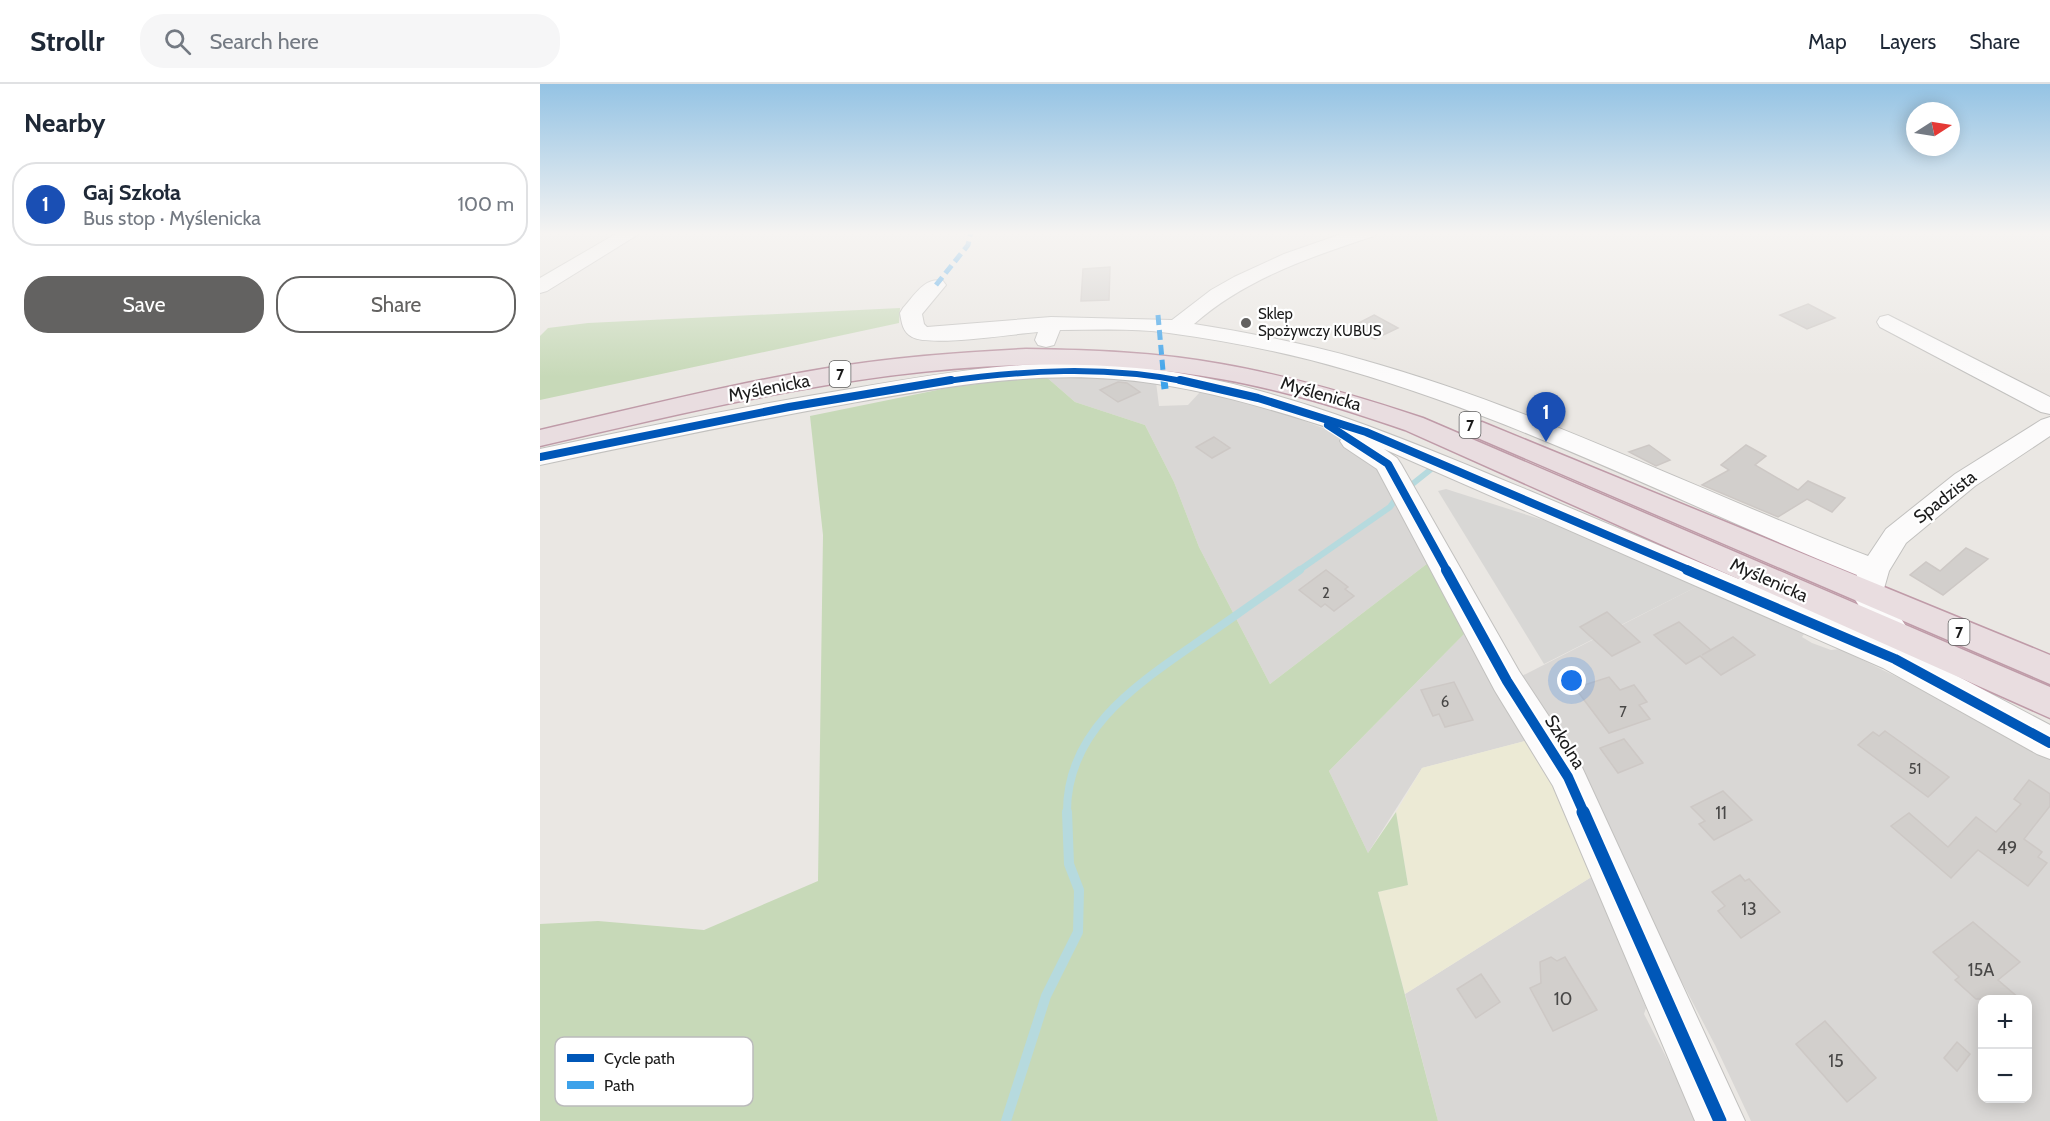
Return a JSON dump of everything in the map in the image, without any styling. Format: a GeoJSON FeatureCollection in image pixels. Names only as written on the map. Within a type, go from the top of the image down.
{"type":"FeatureCollection","features":[{"type":"Feature","properties":{"kind":"highway","name":"Myślenicka"},"geometry":{"type":"LineString","coordinates":[[540,419],[714,382],[848,357],[1049,332],[1154,345],[1244,348]]}},
{"type":"Feature","properties":{"kind":"highway","name":"Myślenicka"},"geometry":{"type":"LineString","coordinates":[[540,438],[793,383],[915,363],[1049,356],[1109,357],[1201,367],[1297,386],[1414,424],[1895,647],[2050,703]]}},
{"type":"Feature","properties":{"kind":"highway","name":"7"},"geometry":{"type":"LineString","coordinates":[[1871,581],[2050,670]]}},
{"type":"Feature","properties":{"kind":"street"},"geometry":{"type":"LineString","coordinates":[[1176,328],[1196,310],[1246,280]]}},
{"type":"Feature","properties":{"kind":"street"},"geometry":{"type":"LineString","coordinates":[[936,285],[911,313],[914,327],[921,333],[1049,332],[1117,323],[1176,328],[1244,348],[1316,354],[1464,401],[1600,456],[1814,548],[1871,581],[1895,647]]}},
{"type":"Feature","properties":{"kind":"street"},"geometry":{"type":"LineString","coordinates":[[1888,322],[2050,407]]}},
{"type":"Feature","properties":{"kind":"street"},"geometry":{"type":"LineString","coordinates":[[540,457],[692,424],[952,380],[1035,372],[1148,375],[1258,398],[1366,432],[1895,647],[2050,743]]}},
{"type":"Feature","properties":{"kind":"street","name":"Szkolna"},"geometry":{"type":"LineString","coordinates":[[1328,419],[1327,423],[1330,428],[1374,453],[1388,464],[1506,681],[1568,777],[1720,1121]]}},
{"type":"Feature","properties":{"kind":"street","name":"Spadzista"},"geometry":{"type":"LineString","coordinates":[[1871,581],[1896,536],[1965,480],[2050,425]]}},
{"type":"Feature","properties":{"kind":"shaded area"},"geometry":{"type":"Polygon","coordinates":[[[1044,375],[1130,377],[1156,382],[1159,406],[1188,405],[1200,392],[1255,403],[1323,428],[1375,458],[1428,563],[1270,684],[1199,547],[1174,482],[1145,425],[1075,402],[1044,375]]]}},
{"type":"Feature","properties":{"kind":"shaded area"},"geometry":{"type":"Polygon","coordinates":[[[1446,489],[1562,526],[1698,586],[1544,664],[1438,491],[1446,489]]]}},
{"type":"Feature","properties":{"kind":"shaded area"},"geometry":{"type":"Polygon","coordinates":[[[1698,586],[1804,634],[1802,637],[1812,643],[1831,650],[1840,649],[2050,752],[2050,1121],[1751,1121],[1715,1045],[1636,894],[1514,680],[1698,586]]]}},
{"type":"Feature","properties":{"kind":"shaded area"},"geometry":{"type":"Polygon","coordinates":[[[1470,628],[1529,740],[1422,768],[1368,853],[1329,771],[1470,628]]]}},
{"type":"Feature","properties":{"kind":"shaded area"},"geometry":{"type":"Polygon","coordinates":[[[1529,740],[1557,786],[1593,876],[1405,994],[1378,892],[1408,885],[1396,812],[1422,768],[1529,740]]]}},
{"type":"Feature","properties":{"kind":"shaded area"},"geometry":{"type":"Polygon","coordinates":[[[1593,876],[1646,1008],[1644,1014],[1699,1121],[1438,1121],[1405,994],[1593,876]]]}},
{"type":"Feature","properties":{"kind":"green space"},"geometry":{"type":"Polygon","coordinates":[[[900,308],[899,323],[540,400],[540,336],[548,328],[588,323],[900,308]]]}},
{"type":"Feature","properties":{"kind":"green space"},"geometry":{"type":"Polygon","coordinates":[[[1044,375],[1075,402],[1145,425],[1174,482],[1199,547],[1270,684],[1428,563],[1470,628],[1329,771],[1368,853],[1396,812],[1408,885],[1378,892],[1438,1121],[540,1121],[540,924],[598,921],[704,930],[818,881],[823,535],[810,416],[947,388],[1044,375]]]}},
{"type":"Feature","properties":{"kind":"building"},"geometry":{"type":"Polygon","coordinates":[[[1082,280],[1110,280],[1109,300],[1081,301],[1082,280]]]}},
{"type":"Feature","properties":{"kind":"building"},"geometry":{"type":"Polygon","coordinates":[[[1808,304],[1835,318],[1807,329],[1780,315],[1808,304]]]}},
{"type":"Feature","properties":{"kind":"building"},"geometry":{"type":"Polygon","coordinates":[[[1374,315],[1398,328],[1375,339],[1351,327],[1374,315]]]}},
{"type":"Feature","properties":{"kind":"building"},"geometry":{"type":"Polygon","coordinates":[[[1118,382],[1127,383],[1140,392],[1118,402],[1100,390],[1118,382]]]}},
{"type":"Feature","properties":{"kind":"building"},"geometry":{"type":"Polygon","coordinates":[[[1214,437],[1230,448],[1212,458],[1196,447],[1214,437]]]}},
{"type":"Feature","properties":{"kind":"building"},"geometry":{"type":"Polygon","coordinates":[[[1649,445],[1670,460],[1656,466],[1629,452],[1649,445]]]}},
{"type":"Feature","properties":{"kind":"building"},"geometry":{"type":"Polygon","coordinates":[[[1746,445],[1766,456],[1755,465],[1798,490],[1808,481],[1845,498],[1832,512],[1807,499],[1778,517],[1702,485],[1729,470],[1721,465],[1746,445]]]}},
{"type":"Feature","properties":{"kind":"building"},"geometry":{"type":"Polygon","coordinates":[[[1966,548],[1988,559],[1943,595],[1910,575],[1926,562],[1940,571],[1966,548]]]}},
{"type":"Feature","properties":{"kind":"building"},"geometry":{"type":"Polygon","coordinates":[[[1326,570],[1348,587],[1345,589],[1354,596],[1334,611],[1325,604],[1321,607],[1299,590],[1326,570]]]}},
{"type":"Feature","properties":{"kind":"building"},"geometry":{"type":"Polygon","coordinates":[[[1607,612],[1640,642],[1612,656],[1580,627],[1607,612]]]}},
{"type":"Feature","properties":{"kind":"building"},"geometry":{"type":"Polygon","coordinates":[[[1679,622],[1711,650],[1733,637],[1755,655],[1721,675],[1700,656],[1686,664],[1654,635],[1679,622]]]}},
{"type":"Feature","properties":{"kind":"building"},"geometry":{"type":"Polygon","coordinates":[[[1609,677],[1620,690],[1634,685],[1647,702],[1639,705],[1650,719],[1609,733],[1575,688],[1609,677]]]}},
{"type":"Feature","properties":{"kind":"building"},"geometry":{"type":"Polygon","coordinates":[[[1454,682],[1473,720],[1445,727],[1439,714],[1433,716],[1421,690],[1454,682]]]}},
{"type":"Feature","properties":{"kind":"building"},"geometry":{"type":"Polygon","coordinates":[[[1885,731],[1949,777],[1928,797],[1858,745],[1873,732],[1879,736],[1885,731]]]}},
{"type":"Feature","properties":{"kind":"building"},"geometry":{"type":"Polygon","coordinates":[[[1624,739],[1643,763],[1618,773],[1600,748],[1624,739]]]}},
{"type":"Feature","properties":{"kind":"building"},"geometry":{"type":"Polygon","coordinates":[[[2029,780],[2050,794],[2050,806],[2024,839],[2042,852],[2038,857],[2047,863],[2028,886],[1978,850],[1951,878],[1891,826],[1909,813],[1948,847],[1976,817],[1996,832],[2021,804],[2014,799],[2029,780]]]}},
{"type":"Feature","properties":{"kind":"building"},"geometry":{"type":"Polygon","coordinates":[[[1723,791],[1752,820],[1714,840],[1699,824],[1705,821],[1691,807],[1723,791]]]}},
{"type":"Feature","properties":{"kind":"building"},"geometry":{"type":"Polygon","coordinates":[[[1740,875],[1745,881],[1749,879],[1780,912],[1741,938],[1718,911],[1725,906],[1712,892],[1740,875]]]}},
{"type":"Feature","properties":{"kind":"building"},"geometry":{"type":"Polygon","coordinates":[[[1973,922],[2020,962],[1998,980],[2015,995],[1978,995],[1976,999],[1955,980],[1959,977],[1933,952],[1973,922]]]}},
{"type":"Feature","properties":{"kind":"building"},"geometry":{"type":"Polygon","coordinates":[[[1551,957],[1557,961],[1565,957],[1597,1010],[1553,1031],[1530,988],[1541,983],[1540,962],[1551,957]]]}},
{"type":"Feature","properties":{"kind":"building"},"geometry":{"type":"Polygon","coordinates":[[[1481,974],[1500,1002],[1476,1018],[1457,989],[1481,974]]]}},
{"type":"Feature","properties":{"kind":"building"},"geometry":{"type":"Polygon","coordinates":[[[1825,1021],[1876,1078],[1847,1102],[1796,1044],[1825,1021]]]}},
{"type":"Feature","properties":{"kind":"building"},"geometry":{"type":"Polygon","coordinates":[[[1957,1042],[1970,1054],[1957,1071],[1944,1058],[1957,1042]]]}},
{"type":"Feature","properties":{"kind":"waterway"},"geometry":{"type":"LineString","coordinates":[[1410,486],[1435,466]]}},
{"type":"Feature","properties":{"kind":"waterway"},"geometry":{"type":"LineString","coordinates":[[1298,571],[1390,507],[1398,496]]}},
{"type":"Feature","properties":{"kind":"waterway"},"geometry":{"type":"LineString","coordinates":[[1067,813],[1070,783],[1079,757],[1093,733],[1110,711],[1153,674],[1300,570]]}},
{"type":"Feature","properties":{"kind":"waterway"},"geometry":{"type":"LineString","coordinates":[[1006,1121],[1046,996],[1078,932],[1079,890],[1069,864],[1067,813]]}},
{"type":"Feature","properties":{"kind":"marked path"},"geometry":{"type":"LineString","coordinates":[[936,285],[940,280]]}},
{"type":"Feature","properties":{"kind":"marked path"},"geometry":{"type":"LineString","coordinates":[[1158,315],[1165,389]]}},
{"type":"Feature","properties":{"kind":"cycle path"},"geometry":{"type":"LineString","coordinates":[[540,457],[789,407],[975,377],[1079,370],[1113,371],[1176,379],[1258,398],[1366,432],[1895,659],[2050,743]]}},
{"type":"Feature","properties":{"kind":"cycle path"},"geometry":{"type":"LineString","coordinates":[[1328,425],[1388,464],[1507,681],[1568,777],[1720,1121]]}},
{"type":"Feature","properties":{"kind":"place","name":"Sklep Spożywczy KUBUS"},"geometry":{"type":"Point","coordinates":[1246,323]}},
{"type":"Feature","properties":{"kind":"place","name":"Gaj Szkoła"},"geometry":{"type":"Point","coordinates":[1546,442]}}]}
